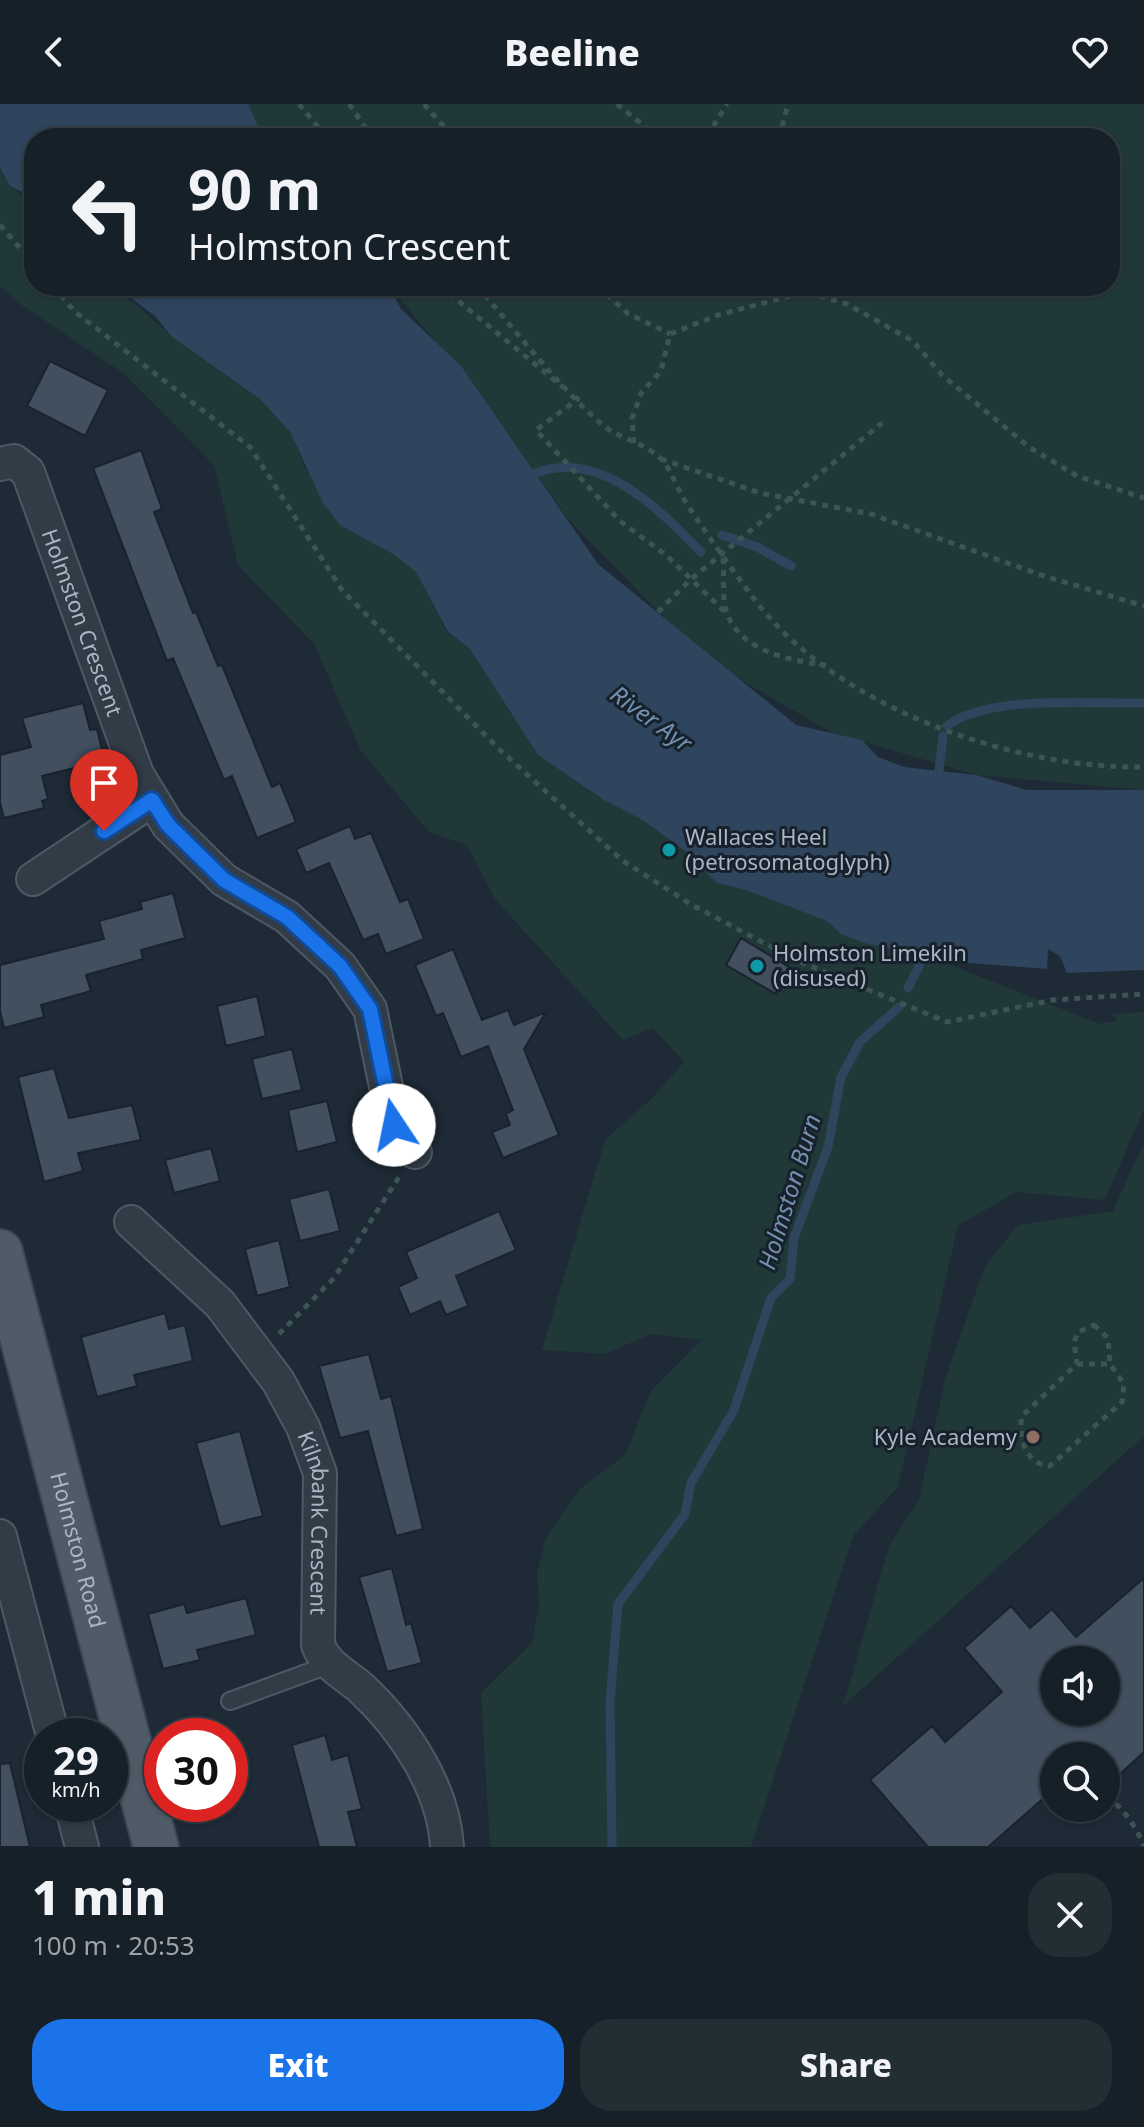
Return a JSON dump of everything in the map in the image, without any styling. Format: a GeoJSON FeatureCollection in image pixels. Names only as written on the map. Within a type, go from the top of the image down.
{"type":"FeatureCollection","features":[{"type":"Feature","properties":{"kind":"main road","name":"Holmston Road"},"geometry":{"type":"LineString","coordinates":[[0,1252],[12,1349],[156,1847]]}},
{"type":"Feature","properties":{"kind":"street","name":"Holmston Crescent"},"geometry":{"type":"LineString","coordinates":[[0,464],[14,461],[28,472],[137,774],[152,800],[168,825],[224,880],[287,917],[340,966],[370,1009],[394,1125],[415,1152]]}},
{"type":"Feature","properties":{"kind":"street"},"geometry":{"type":"LineString","coordinates":[[33,879],[152,800]]}},
{"type":"Feature","properties":{"kind":"street","name":"Kilnbank Crescent"},"geometry":{"type":"LineString","coordinates":[[131,1222],[220,1304],[259,1354],[303,1427],[320,1473],[318,1645],[331,1664]]}},
{"type":"Feature","properties":{"kind":"street"},"geometry":{"type":"LineString","coordinates":[[0,1536],[48,1718]]}},
{"type":"Feature","properties":{"kind":"street"},"geometry":{"type":"LineString","coordinates":[[331,1664],[360,1687],[392,1722],[427,1776],[440,1804],[447,1847]]}},
{"type":"Feature","properties":{"kind":"street"},"geometry":{"type":"LineString","coordinates":[[76,1822],[82,1847]]}},
{"type":"Feature","properties":{"kind":"lane"},"geometry":{"type":"LineString","coordinates":[[230,1701],[331,1664]]}},
{"type":"Feature","properties":{"kind":"path"},"geometry":{"type":"LineString","coordinates":[[299,104],[319,128]]}},
{"type":"Feature","properties":{"kind":"path"},"geometry":{"type":"LineString","coordinates":[[349,104],[366,128]]}},
{"type":"Feature","properties":{"kind":"path"},"geometry":{"type":"LineString","coordinates":[[424,104],[445,128]]}},
{"type":"Feature","properties":{"kind":"path"},"geometry":{"type":"LineString","coordinates":[[617,104],[647,128]]}},
{"type":"Feature","properties":{"kind":"path"},"geometry":{"type":"LineString","coordinates":[[709,128],[727,104]]}},
{"type":"Feature","properties":{"kind":"path"},"geometry":{"type":"LineString","coordinates":[[782,128],[788,104]]}},
{"type":"Feature","properties":{"kind":"path"},"geometry":{"type":"LineString","coordinates":[[0,225],[24,253]]}},
{"type":"Feature","properties":{"kind":"path"},"geometry":{"type":"LineString","coordinates":[[61,296],[74,311],[250,447],[342,590],[500,750],[623,861],[692,905],[798,961],[947,1022],[1053,1000],[1144,994]]}},
{"type":"Feature","properties":{"kind":"path"},"geometry":{"type":"LineString","coordinates":[[452,296],[578,399]]}},
{"type":"Feature","properties":{"kind":"path"},"geometry":{"type":"LineString","coordinates":[[486,296],[600,423],[661,459],[760,493],[871,514],[1041,575],[1144,606]]}},
{"type":"Feature","properties":{"kind":"path"},"geometry":{"type":"LineString","coordinates":[[609,296],[627,313],[670,334],[718,315],[791,296]]}},
{"type":"Feature","properties":{"kind":"path"},"geometry":{"type":"LineString","coordinates":[[820,296],[847,304],[913,341],[942,375],[1041,455],[1077,476],[1144,498]]}},
{"type":"Feature","properties":{"kind":"path"},"geometry":{"type":"LineString","coordinates":[[634,443],[632,419],[636,406],[641,393],[661,371],[670,334]]}},
{"type":"Feature","properties":{"kind":"path"},"geometry":{"type":"LineString","coordinates":[[578,399],[536,430],[620,521],[666,555],[727,614],[741,638],[794,661],[827,666]]}},
{"type":"Feature","properties":{"kind":"path"},"geometry":{"type":"LineString","coordinates":[[658,612],[690,580],[882,423]]}},
{"type":"Feature","properties":{"kind":"path"},"geometry":{"type":"LineString","coordinates":[[661,459],[757,603],[827,666],[889,705],[980,743],[1021,755],[1098,767],[1144,767]]}},
{"type":"Feature","properties":{"kind":"path"},"geometry":{"type":"LineString","coordinates":[[723,554],[727,614]]}},
{"type":"Feature","properties":{"kind":"path"},"geometry":{"type":"LineString","coordinates":[[259,1354],[334,1278],[415,1152]]}},
{"type":"Feature","properties":{"kind":"path"},"geometry":{"type":"LineString","coordinates":[[1077,1364],[1074,1342],[1078,1332],[1094,1325],[1108,1338],[1110,1364],[1124,1384],[1122,1402],[1050,1466],[1043,1466],[1031,1456],[1020,1437],[1022,1416],[1077,1364],[1110,1364]]}},
{"type":"Feature","properties":{"kind":"path"},"geometry":{"type":"LineString","coordinates":[[1120,1808],[1136,1829],[1144,1846]]}},
{"type":"Feature","properties":{"kind":"green space"},"geometry":{"type":"Polygon","coordinates":[[[239,104],[1144,104],[1144,790],[976,775],[831,732],[741,680],[678,632],[568,519],[489,408],[398,296],[1120,296],[1120,128],[259,128],[239,104]]]}},
{"type":"Feature","properties":{"kind":"green space"},"geometry":{"type":"Polygon","coordinates":[[[0,168],[10,186],[24,196],[24,296],[126,296],[171,336],[260,399],[290,432],[306,470],[416,572],[447,632],[470,649],[538,755],[604,800],[644,821],[685,851],[717,883],[746,890],[911,952],[920,963],[931,957],[1100,1024],[1117,1020],[1111,1014],[1144,1012],[1144,1109],[1105,1200],[1017,1192],[958,1225],[898,1487],[853,1536],[751,1847],[490,1847],[481,1693],[532,1643],[539,1605],[537,1574],[546,1538],[581,1488],[625,1455],[650,1392],[701,1340],[652,1334],[604,1354],[542,1350],[605,1140],[652,1098],[684,1062],[653,1028],[623,1040],[495,899],[467,845],[429,832],[361,751],[314,644],[238,565],[214,465],[123,373],[23,306],[0,286],[0,168]]]}},
{"type":"Feature","properties":{"kind":"green space"},"geometry":{"type":"Polygon","coordinates":[[[1144,1142],[1144,1436],[843,1706],[889,1546],[919,1500],[945,1379],[985,1266],[1018,1225],[1113,1211],[1144,1142]]]}},
{"type":"Feature","properties":{"kind":"water"},"geometry":{"type":"Polygon","coordinates":[[[0,104],[248,104],[259,128],[24,128],[24,193],[10,186],[0,168],[0,104]]]}},
{"type":"Feature","properties":{"kind":"water","name":"River Ayr"},"geometry":{"type":"Polygon","coordinates":[[[128,296],[394,296],[401,309],[461,366],[598,564],[796,725],[862,740],[878,757],[904,767],[976,775],[1027,790],[1144,790],[1144,970],[1067,973],[1060,956],[1048,949],[1047,969],[957,962],[864,943],[841,934],[827,921],[746,890],[717,883],[685,851],[644,821],[604,800],[538,755],[470,649],[448,632],[416,572],[393,554],[340,525],[323,503],[290,432],[260,399],[171,336],[155,316],[128,296]]]}},
{"type":"Feature","properties":{"kind":"building"},"geometry":{"type":"Polygon","coordinates":[[[50,361],[108,390],[85,436],[27,406],[50,361]]]}},
{"type":"Feature","properties":{"kind":"building"},"geometry":{"type":"Polygon","coordinates":[[[141,450],[162,509],[154,512],[193,613],[196,612],[218,666],[222,665],[272,787],[280,783],[296,822],[257,838],[232,776],[224,780],[173,658],[167,661],[93,468],[141,450]]]}},
{"type":"Feature","properties":{"kind":"building"},"geometry":{"type":"Polygon","coordinates":[[[83,703],[90,730],[97,729],[103,754],[96,756],[98,762],[42,776],[48,799],[42,801],[44,808],[4,818],[0,803],[0,755],[31,747],[22,718],[83,703]]]}},
{"type":"Feature","properties":{"kind":"building"},"geometry":{"type":"Polygon","coordinates":[[[350,826],[355,839],[371,833],[400,902],[408,899],[424,939],[386,954],[378,934],[363,940],[329,863],[306,873],[296,849],[350,826]]]}},
{"type":"Feature","properties":{"kind":"building"},"geometry":{"type":"Polygon","coordinates":[[[173,893],[185,938],[141,950],[143,959],[86,975],[91,991],[41,1005],[44,1017],[4,1028],[0,1011],[0,965],[104,939],[99,921],[142,909],[140,902],[173,893]]]}},
{"type":"Feature","properties":{"kind":"building","name":"Holmston Limekiln (disused)"},"geometry":{"type":"Polygon","coordinates":[[[741,938],[789,967],[776,994],[726,965],[741,938]]]}},
{"type":"Feature","properties":{"kind":"building"},"geometry":{"type":"Polygon","coordinates":[[[453,949],[482,1020],[508,1010],[514,1025],[546,1012],[524,1049],[559,1135],[503,1158],[492,1132],[510,1125],[506,1114],[513,1110],[488,1046],[461,1057],[443,1013],[436,1016],[415,965],[453,949]]]}},
{"type":"Feature","properties":{"kind":"building"},"geometry":{"type":"Polygon","coordinates":[[[257,996],[266,1036],[226,1046],[217,1006],[257,996]]]}},
{"type":"Feature","properties":{"kind":"building"},"geometry":{"type":"Polygon","coordinates":[[[292,1049],[302,1090],[262,1099],[252,1059],[292,1049]]]}},
{"type":"Feature","properties":{"kind":"building"},"geometry":{"type":"Polygon","coordinates":[[[54,1068],[69,1118],[132,1105],[141,1140],[78,1153],[83,1171],[44,1182],[18,1077],[54,1068]]]}},
{"type":"Feature","properties":{"kind":"building"},"geometry":{"type":"Polygon","coordinates":[[[327,1101],[337,1142],[297,1152],[288,1110],[327,1101]]]}},
{"type":"Feature","properties":{"kind":"building"},"geometry":{"type":"Polygon","coordinates":[[[211,1148],[220,1181],[174,1193],[165,1160],[211,1148]]]}},
{"type":"Feature","properties":{"kind":"building"},"geometry":{"type":"Polygon","coordinates":[[[329,1189],[340,1231],[300,1241],[289,1199],[329,1189]]]}},
{"type":"Feature","properties":{"kind":"building"},"geometry":{"type":"Polygon","coordinates":[[[499,1211],[516,1250],[456,1276],[468,1306],[446,1315],[440,1301],[410,1315],[398,1287],[417,1278],[406,1252],[499,1211]]]}},
{"type":"Feature","properties":{"kind":"building"},"geometry":{"type":"Polygon","coordinates":[[[279,1240],[290,1287],[257,1296],[245,1249],[279,1240]]]}},
{"type":"Feature","properties":{"kind":"building"},"geometry":{"type":"Polygon","coordinates":[[[165,1313],[169,1329],[185,1325],[193,1361],[134,1375],[137,1386],[97,1397],[81,1337],[165,1313]]]}},
{"type":"Feature","properties":{"kind":"building"},"geometry":{"type":"Polygon","coordinates":[[[369,1354],[381,1399],[391,1396],[423,1529],[396,1536],[368,1431],[340,1438],[319,1366],[369,1354]]]}},
{"type":"Feature","properties":{"kind":"building"},"geometry":{"type":"Polygon","coordinates":[[[240,1431],[263,1516],[220,1527],[196,1443],[240,1431]]]}},
{"type":"Feature","properties":{"kind":"building"},"geometry":{"type":"Polygon","coordinates":[[[392,1568],[406,1625],[411,1623],[422,1663],[387,1672],[359,1577],[392,1568]]]}},
{"type":"Feature","properties":{"kind":"building"},"geometry":{"type":"Polygon","coordinates":[[[1144,1578],[1144,1752],[1120,1774],[1120,1742],[1040,1742],[1040,1801],[988,1847],[928,1847],[870,1780],[932,1726],[945,1742],[1002,1692],[964,1648],[1011,1606],[1030,1628],[1052,1609],[1076,1637],[1144,1578]]]}},
{"type":"Feature","properties":{"kind":"building"},"geometry":{"type":"Polygon","coordinates":[[[246,1598],[256,1635],[197,1650],[200,1660],[163,1669],[148,1614],[184,1604],[187,1613],[246,1598]]]}},
{"type":"Feature","properties":{"kind":"building"},"geometry":{"type":"Polygon","coordinates":[[[325,1735],[332,1760],[348,1755],[362,1809],[348,1812],[357,1847],[319,1847],[292,1745],[325,1735]]]}},
{"type":"Feature","properties":{"kind":"building"},"geometry":{"type":"Polygon","coordinates":[[[10,1763],[30,1847],[0,1847],[0,1764],[10,1763]]]}},
{"type":"Feature","properties":{"kind":"waterway"},"geometry":{"type":"LineString","coordinates":[[536,473],[560,468],[583,469],[605,476],[647,502],[701,552]]}},
{"type":"Feature","properties":{"kind":"waterway"},"geometry":{"type":"LineString","coordinates":[[722,535],[757,547],[791,566]]}},
{"type":"Feature","properties":{"kind":"waterway"},"geometry":{"type":"LineString","coordinates":[[947,726],[965,716],[1014,705],[1144,703]]}},
{"type":"Feature","properties":{"kind":"waterway"},"geometry":{"type":"LineString","coordinates":[[938,780],[943,736]]}},
{"type":"Feature","properties":{"kind":"waterway"},"geometry":{"type":"LineString","coordinates":[[908,988],[920,964],[922,946]]}},
{"type":"Feature","properties":{"kind":"waterway","name":"Holmston Burn"},"geometry":{"type":"LineString","coordinates":[[612,1847],[610,1702],[618,1604],[685,1514],[691,1483],[734,1410],[771,1298],[790,1279],[794,1238],[828,1147],[841,1077],[860,1042],[899,1007]]}},
{"type":"Feature","properties":{"kind":"place","name":"Wallaces Heel (petrosomatoglyph)"},"geometry":{"type":"Point","coordinates":[669,850]}},
{"type":"Feature","properties":{"kind":"place","name":"Holmston Limekiln (disused)"},"geometry":{"type":"Point","coordinates":[757,966]}},
{"type":"Feature","properties":{"kind":"place","name":"Kyle Academy"},"geometry":{"type":"Point","coordinates":[1033,1437]}},
{"type":"Feature","properties":{"kind":"route"},"geometry":{"type":"LineString","coordinates":[[104,831],[152,800],[168,825],[224,880],[287,917],[340,966],[370,1009],[394,1125]]}}]}
